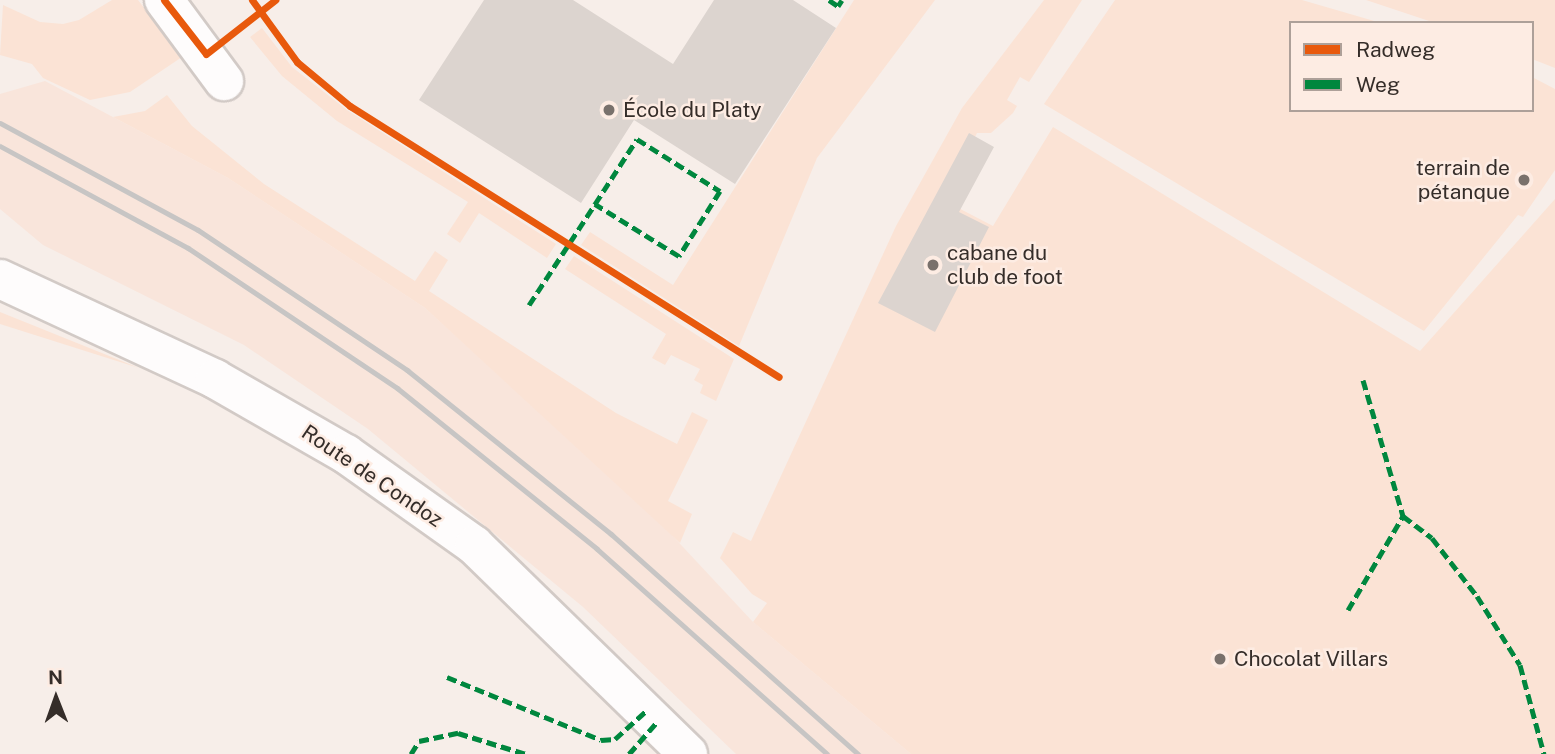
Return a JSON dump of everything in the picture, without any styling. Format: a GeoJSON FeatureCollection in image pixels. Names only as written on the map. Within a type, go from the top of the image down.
{"type":"FeatureCollection","features":[{"type":"Feature","properties":{"kind":"main road"},"geometry":{"type":"LineString","coordinates":[[164,0],[224,81]]}},
{"type":"Feature","properties":{"kind":"main road","name":"Route de Condoz"},"geometry":{"type":"LineString","coordinates":[[0,279],[215,379],[346,454],[474,545],[688,754]]}},
{"type":"Feature","properties":{"kind":"shaded area"},"geometry":{"type":"Polygon","coordinates":[[[112,0],[138,0],[182,57],[130,92],[90,100],[43,78],[32,64],[0,55],[3,5],[40,22],[63,24],[79,20],[112,0]]]}},
{"type":"Feature","properties":{"kind":"shaded area"},"geometry":{"type":"Polygon","coordinates":[[[854,0],[935,0],[817,158],[739,346],[581,245],[590,232],[673,285],[854,0]]]}},
{"type":"Feature","properties":{"kind":"shaded area"},"geometry":{"type":"Polygon","coordinates":[[[1044,0],[1082,0],[1029,82],[1020,77],[1007,100],[1017,106],[1013,113],[991,133],[977,133],[943,200],[993,226],[1053,127],[1420,351],[1555,199],[1555,754],[911,754],[753,622],[767,603],[752,594],[720,558],[733,532],[751,541],[896,226],[962,108],[1044,0]]]}},
{"type":"Feature","properties":{"kind":"shaded area"},"geometry":{"type":"Polygon","coordinates":[[[1115,0],[1302,0],[1374,21],[1289,21],[1289,112],[1534,112],[1534,78],[1555,89],[1555,170],[1523,217],[1518,215],[1424,331],[1044,104],[1115,0]]]}},
{"type":"Feature","properties":{"kind":"shaded area"},"geometry":{"type":"Polygon","coordinates":[[[1366,0],[1555,0],[1555,68],[1534,60],[1534,21],[1429,21],[1366,0]]]}},
{"type":"Feature","properties":{"kind":"shaded area"},"geometry":{"type":"Polygon","coordinates":[[[262,28],[292,67],[347,110],[556,244],[547,258],[479,213],[460,243],[447,234],[468,202],[337,121],[282,76],[250,37],[262,28]]]}},
{"type":"Feature","properties":{"kind":"shaded area"},"geometry":{"type":"Polygon","coordinates":[[[45,81],[228,178],[425,308],[655,517],[753,622],[911,754],[736,754],[583,607],[368,429],[244,345],[43,245],[0,209],[0,94],[45,81]]]}},
{"type":"Feature","properties":{"kind":"shaded area"},"geometry":{"type":"Polygon","coordinates":[[[167,95],[192,126],[264,184],[415,281],[435,251],[448,260],[429,291],[616,413],[677,444],[692,412],[708,420],[668,501],[692,514],[680,543],[425,308],[228,178],[113,117],[145,111],[167,95]]]}},
{"type":"Feature","properties":{"kind":"shaded area"},"geometry":{"type":"Polygon","coordinates":[[[574,256],[734,359],[716,401],[700,393],[703,385],[694,380],[700,369],[671,355],[665,365],[652,358],[666,334],[565,269],[574,256]]]}},
{"type":"Feature","properties":{"kind":"shaded area"},"geometry":{"type":"Polygon","coordinates":[[[0,312],[139,368],[0,324],[0,312]]]}},
{"type":"Feature","properties":{"kind":"building","name":"École du Platy"},"geometry":{"type":"Polygon","coordinates":[[[484,0],[573,0],[673,64],[714,0],[793,0],[836,28],[735,184],[634,120],[581,203],[419,100],[484,0]]]}},
{"type":"Feature","properties":{"kind":"building","name":"cabane du club de foot"},"geometry":{"type":"Polygon","coordinates":[[[969,133],[994,147],[959,212],[989,227],[935,332],[878,303],[969,133]]]}},
{"type":"Feature","properties":{"kind":"railway"},"geometry":{"type":"LineString","coordinates":[[0,123],[198,230],[407,370],[611,534],[858,754]]}},
{"type":"Feature","properties":{"kind":"railway"},"geometry":{"type":"LineString","coordinates":[[0,146],[188,248],[397,388],[597,549],[827,754]]}},
{"type":"Feature","properties":{"kind":"marked path"},"geometry":{"type":"LineString","coordinates":[[829,0],[838,6],[842,0]]}},
{"type":"Feature","properties":{"kind":"marked path"},"geometry":{"type":"LineString","coordinates":[[529,305],[637,139],[720,191],[679,256],[595,204]]}},
{"type":"Feature","properties":{"kind":"marked path"},"geometry":{"type":"LineString","coordinates":[[1363,380],[1403,516],[1432,538],[1477,596],[1520,665],[1544,754]]}},
{"type":"Feature","properties":{"kind":"marked path"},"geometry":{"type":"LineString","coordinates":[[1348,610],[1403,516]]}},
{"type":"Feature","properties":{"kind":"marked path"},"geometry":{"type":"LineString","coordinates":[[447,677],[601,740],[615,739],[646,711]]}},
{"type":"Feature","properties":{"kind":"marked path"},"geometry":{"type":"LineString","coordinates":[[629,754],[657,722]]}},
{"type":"Feature","properties":{"kind":"marked path"},"geometry":{"type":"LineString","coordinates":[[411,754],[419,741],[458,733],[526,754]]}},
{"type":"Feature","properties":{"kind":"cycle path"},"geometry":{"type":"LineString","coordinates":[[164,0],[206,54],[275,0]]}},
{"type":"Feature","properties":{"kind":"cycle path"},"geometry":{"type":"LineString","coordinates":[[252,0],[297,62],[350,106],[779,377]]}},
{"type":"Feature","properties":{"kind":"place","name":"École du Platy"},"geometry":{"type":"Point","coordinates":[609,110]}},
{"type":"Feature","properties":{"kind":"place","name":"terrain de pétanque"},"geometry":{"type":"Point","coordinates":[1524,180]}},
{"type":"Feature","properties":{"kind":"place","name":"cabane du club de foot"},"geometry":{"type":"Point","coordinates":[933,265]}},
{"type":"Feature","properties":{"kind":"place","name":"Chocolat Villars"},"geometry":{"type":"Point","coordinates":[1220,659]}}]}
